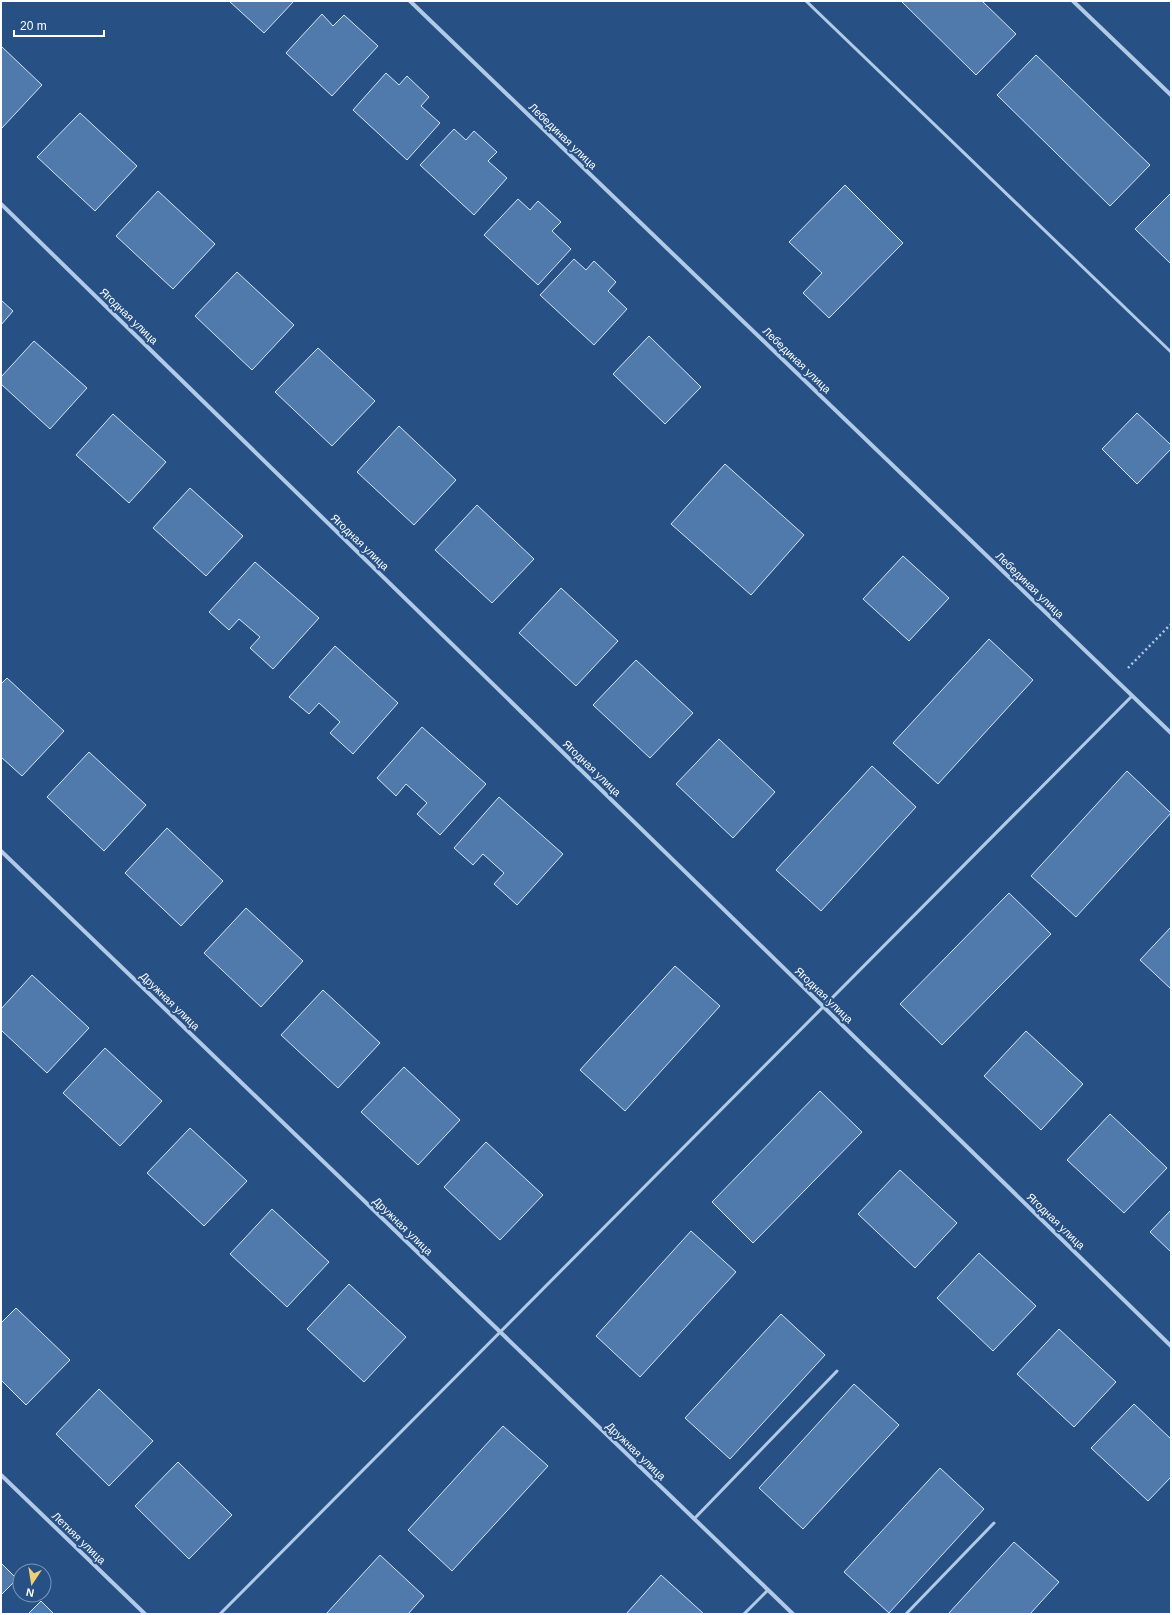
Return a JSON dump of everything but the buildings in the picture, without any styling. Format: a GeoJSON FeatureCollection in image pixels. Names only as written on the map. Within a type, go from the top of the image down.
{"type":"FeatureCollection","features":[{"type":"Feature","properties":{"kind":"street","name":"Лебединая улица"},"geometry":{"type":"LineString","coordinates":[[410,1],[1171,733]]}},
{"type":"Feature","properties":{"kind":"street"},"geometry":{"type":"LineString","coordinates":[[1073,1],[1171,95]]}},
{"type":"Feature","properties":{"kind":"street","name":"Ягодная улица"},"geometry":{"type":"LineString","coordinates":[[1,204],[1171,1346]]}},
{"type":"Feature","properties":{"kind":"street","name":"Дружная улица"},"geometry":{"type":"LineString","coordinates":[[1,851],[793,1614]]}},
{"type":"Feature","properties":{"kind":"street","name":"Летняя улица"},"geometry":{"type":"LineString","coordinates":[[1,1475],[145,1614]]}},
{"type":"Feature","properties":{"kind":"lane"},"geometry":{"type":"LineString","coordinates":[[806,1],[1171,352]]}},
{"type":"Feature","properties":{"kind":"lane"},"geometry":{"type":"LineString","coordinates":[[220,1614],[1132,696]]}},
{"type":"Feature","properties":{"kind":"lane"},"geometry":{"type":"LineString","coordinates":[[694,1519],[837,1371]]}},
{"type":"Feature","properties":{"kind":"lane"},"geometry":{"type":"LineString","coordinates":[[906,1614],[994,1522]]}},
{"type":"Feature","properties":{"kind":"lane"},"geometry":{"type":"LineString","coordinates":[[744,1614],[768,1590]]}},
{"type":"Feature","properties":{"kind":"path"},"geometry":{"type":"LineString","coordinates":[[1116,680],[1171,624]]}}]}
